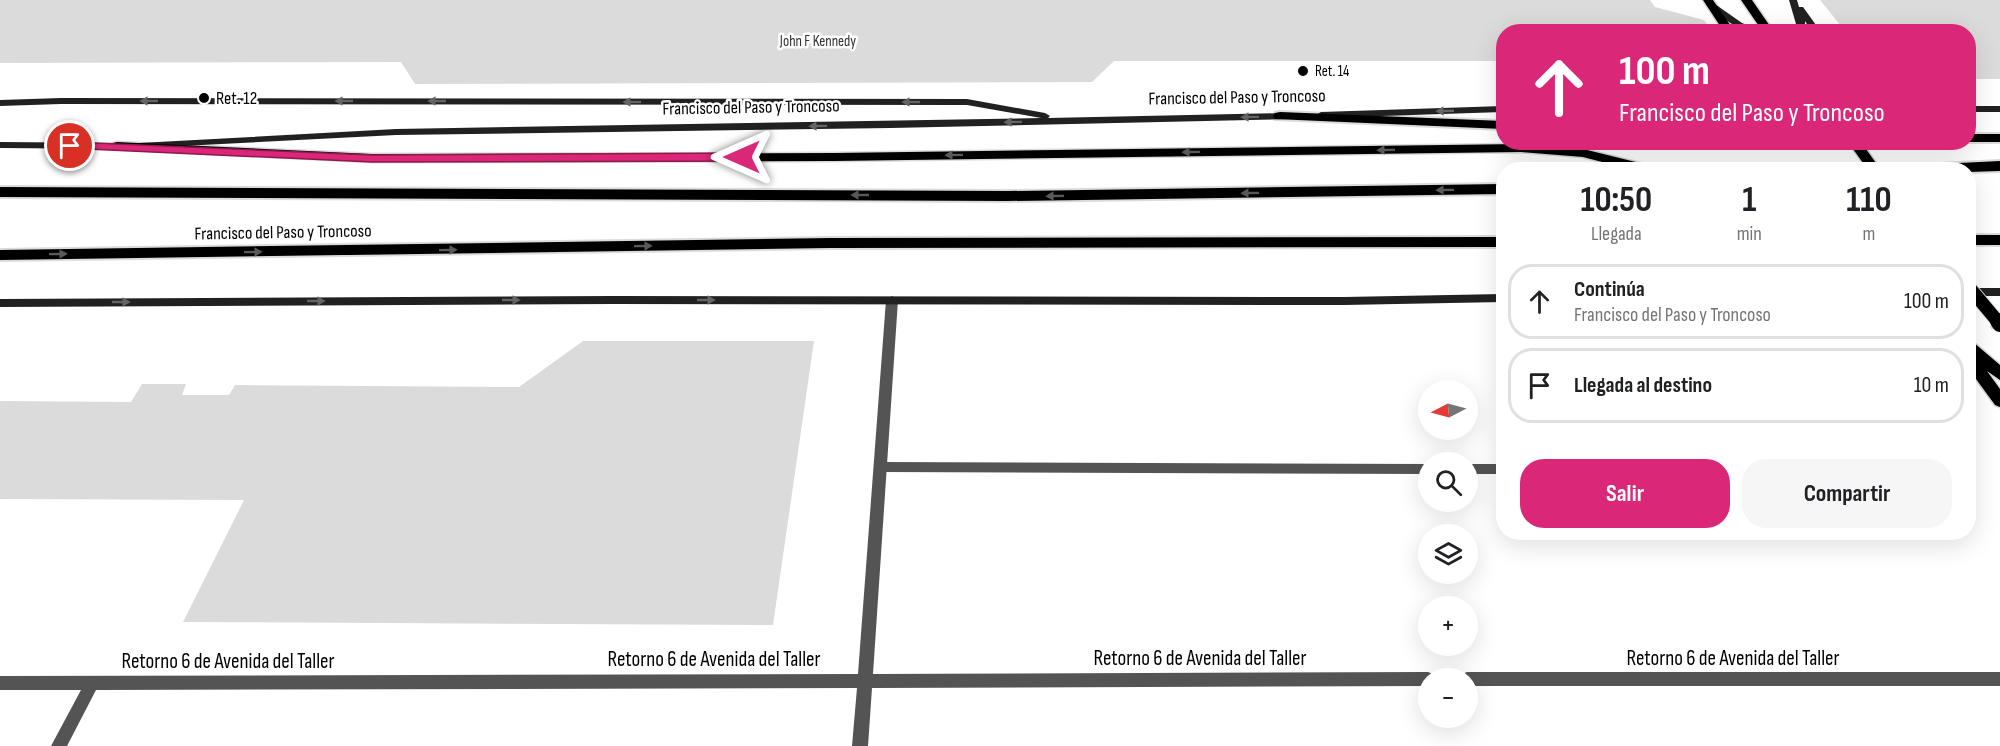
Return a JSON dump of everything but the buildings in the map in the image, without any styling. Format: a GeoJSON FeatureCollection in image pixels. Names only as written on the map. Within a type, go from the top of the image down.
{"type":"FeatureCollection","features":[{"type":"Feature","properties":{"kind":"highway"},"geometry":{"type":"LineString","coordinates":[[1280,116],[1496,125]]}},
{"type":"Feature","properties":{"kind":"highway"},"geometry":{"type":"LineString","coordinates":[[1976,138],[2000,138]]}},
{"type":"Feature","properties":{"kind":"highway"},"geometry":{"type":"LineString","coordinates":[[1976,167],[2000,166]]}},
{"type":"Feature","properties":{"kind":"highway","name":"Francisco del Paso y Troncoso"},"geometry":{"type":"LineString","coordinates":[[0,192],[1008,196],[1496,189]]}},
{"type":"Feature","properties":{"kind":"highway"},"geometry":{"type":"LineString","coordinates":[[1976,240],[2000,240]]}},
{"type":"Feature","properties":{"kind":"highway","name":"Francisco del Paso y Troncoso"},"geometry":{"type":"LineString","coordinates":[[0,255],[830,243],[1496,242]]}},
{"type":"Feature","properties":{"kind":"main road"},"geometry":{"type":"LineString","coordinates":[[1746,0],[1763,24]]}},
{"type":"Feature","properties":{"kind":"main road"},"geometry":{"type":"LineString","coordinates":[[1793,1],[1801,24]]}},
{"type":"Feature","properties":{"kind":"main road"},"geometry":{"type":"LineString","coordinates":[[1793,1],[1811,24]]}},
{"type":"Feature","properties":{"kind":"main road"},"geometry":{"type":"LineString","coordinates":[[1710,2],[1725,24]]}},
{"type":"Feature","properties":{"kind":"main road"},"geometry":{"type":"LineString","coordinates":[[1710,2],[1738,24]]}},
{"type":"Feature","properties":{"kind":"main road"},"geometry":{"type":"LineString","coordinates":[[0,103],[61,101],[967,102],[1072,121]]}},
{"type":"Feature","properties":{"kind":"main road","name":"Francisco del Paso y Troncoso"},"geometry":{"type":"LineString","coordinates":[[0,145],[117,146],[396,132],[1072,121],[1496,109]]}},
{"type":"Feature","properties":{"kind":"main road"},"geometry":{"type":"LineString","coordinates":[[1976,109],[2000,109]]}},
{"type":"Feature","properties":{"kind":"main road"},"geometry":{"type":"LineString","coordinates":[[117,146],[372,158],[834,157],[1496,148]]}},
{"type":"Feature","properties":{"kind":"main road"},"geometry":{"type":"LineString","coordinates":[[1546,150],[1583,153],[1620,162]]}},
{"type":"Feature","properties":{"kind":"main road"},"geometry":{"type":"LineString","coordinates":[[1976,292],[2000,292]]}},
{"type":"Feature","properties":{"kind":"main road"},"geometry":{"type":"LineString","coordinates":[[1976,295],[2000,324]]}},
{"type":"Feature","properties":{"kind":"main road"},"geometry":{"type":"LineString","coordinates":[[0,303],[1344,301],[1496,298]]}},
{"type":"Feature","properties":{"kind":"main road"},"geometry":{"type":"LineString","coordinates":[[1976,353],[2000,374]]}},
{"type":"Feature","properties":{"kind":"main road"},"geometry":{"type":"LineString","coordinates":[[1976,368],[2000,401]]}},
{"type":"Feature","properties":{"kind":"street"},"geometry":{"type":"LineString","coordinates":[[860,746],[892,300]]}},
{"type":"Feature","properties":{"kind":"street"},"geometry":{"type":"LineString","coordinates":[[881,467],[1418,469]]}},
{"type":"Feature","properties":{"kind":"street"},"geometry":{"type":"LineString","coordinates":[[1478,469],[1496,469]]}},
{"type":"Feature","properties":{"kind":"street","name":"Retorno 6 de Avenida del Taller"},"geometry":{"type":"LineString","coordinates":[[0,683],[1418,679]]}},
{"type":"Feature","properties":{"kind":"street","name":"Retorno 6 de Avenida del Taller"},"geometry":{"type":"LineString","coordinates":[[1478,679],[2000,679]]}},
{"type":"Feature","properties":{"kind":"street"},"geometry":{"type":"LineString","coordinates":[[59,746],[92,683]]}},
{"type":"Feature","properties":{"kind":"green space","name":"John F Kennedy"},"geometry":{"type":"Polygon","coordinates":[[[0,0],[1650,0],[1655,7],[1704,20],[1707,24],[1496,24],[1496,61],[1114,61],[1092,82],[415,84],[401,62],[0,63],[0,0]]]}},
{"type":"Feature","properties":{"kind":"green space"},"geometry":{"type":"Polygon","coordinates":[[[1820,0],[2000,0],[2000,79],[1976,79],[1976,24],[1839,24],[1820,0]]]}},
{"type":"Feature","properties":{"kind":"green space"},"geometry":{"type":"Polygon","coordinates":[[[583,341],[814,341],[773,625],[183,622],[244,500],[0,499],[0,401],[131,402],[142,384],[186,384],[182,395],[229,395],[235,385],[519,387],[583,341]]]}},
{"type":"Feature","properties":{"kind":"place","name":"Ret. 14"},"geometry":{"type":"Point","coordinates":[1303,71]}},
{"type":"Feature","properties":{"kind":"place","name":"Ret. 12"},"geometry":{"type":"Point","coordinates":[204,98]}},
{"type":"Feature","properties":{"kind":"route"},"geometry":{"type":"LineString","coordinates":[[70,146],[117,146],[372,158],[742,157]]}}]}
